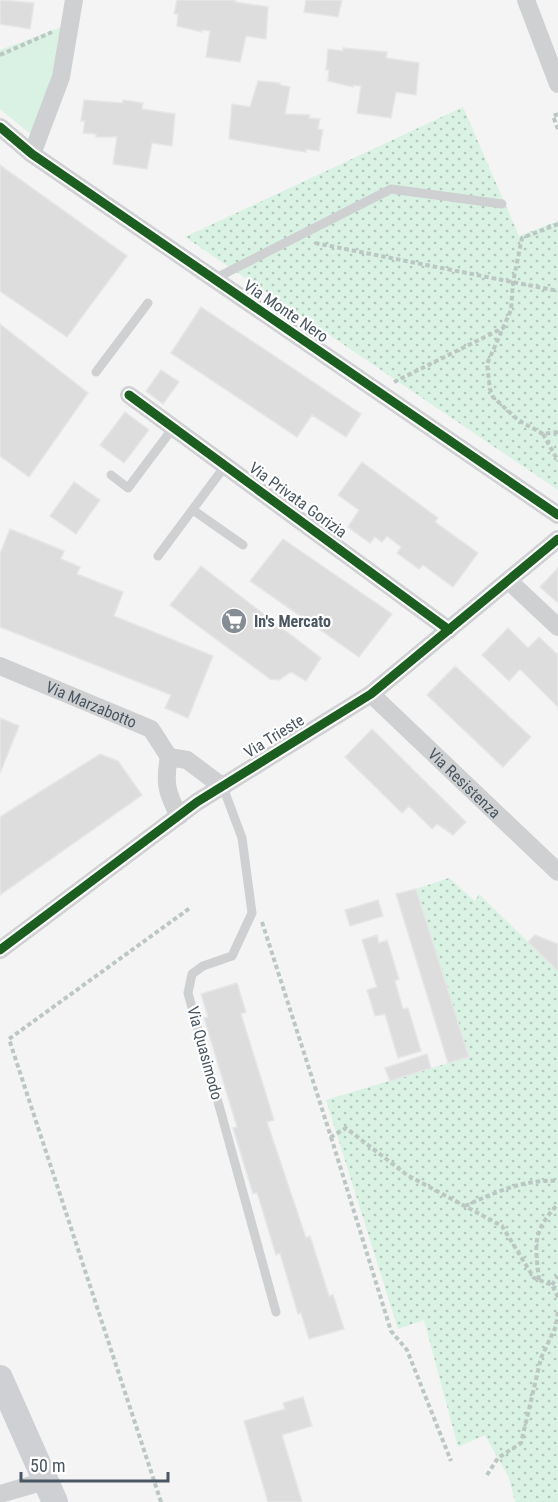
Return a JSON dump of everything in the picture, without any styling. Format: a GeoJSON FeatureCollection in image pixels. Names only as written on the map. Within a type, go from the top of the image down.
{"type":"FeatureCollection","features":[{"type":"Feature","properties":{"kind":"street"},"geometry":{"type":"LineString","coordinates":[[32,154],[61,77],[74,0]]}},
{"type":"Feature","properties":{"kind":"street"},"geometry":{"type":"LineString","coordinates":[[526,0],[558,84]]}},
{"type":"Feature","properties":{"kind":"street","name":"Via Monte Nero"},"geometry":{"type":"LineString","coordinates":[[0,127],[32,154],[558,515]]}},
{"type":"Feature","properties":{"kind":"street","name":"Via Privata Gorizia"},"geometry":{"type":"LineString","coordinates":[[129,395],[449,630]]}},
{"type":"Feature","properties":{"kind":"street","name":"Via Trieste"},"geometry":{"type":"LineString","coordinates":[[0,950],[179,816],[371,694],[558,540]]}},
{"type":"Feature","properties":{"kind":"street"},"geometry":{"type":"LineString","coordinates":[[509,581],[558,627]]}},
{"type":"Feature","properties":{"kind":"street","name":"Via Marzabotto"},"geometry":{"type":"LineString","coordinates":[[0,666],[151,729],[169,757]]}},
{"type":"Feature","properties":{"kind":"street","name":"Via Resistenza"},"geometry":{"type":"LineString","coordinates":[[371,694],[558,872]]}},
{"type":"Feature","properties":{"kind":"street"},"geometry":{"type":"LineString","coordinates":[[179,816],[168,795],[165,778],[169,757],[187,760],[223,787]]}},
{"type":"Feature","properties":{"kind":"street"},"geometry":{"type":"LineString","coordinates":[[0,1378],[50,1491],[0,1494]]}},
{"type":"Feature","properties":{"kind":"lane"},"geometry":{"type":"LineString","coordinates":[[214,279],[391,189],[502,204]]}},
{"type":"Feature","properties":{"kind":"lane"},"geometry":{"type":"LineString","coordinates":[[96,372],[148,303]]}},
{"type":"Feature","properties":{"kind":"lane"},"geometry":{"type":"LineString","coordinates":[[111,475],[128,488],[173,428]]}},
{"type":"Feature","properties":{"kind":"lane"},"geometry":{"type":"LineString","coordinates":[[158,556],[225,466]]}},
{"type":"Feature","properties":{"kind":"lane"},"geometry":{"type":"LineString","coordinates":[[193,510],[243,545]]}},
{"type":"Feature","properties":{"kind":"lane","name":"Via Quasimodo"},"geometry":{"type":"LineString","coordinates":[[223,787],[242,838],[252,913],[232,956],[203,966],[192,974],[188,993],[276,1312]]}},
{"type":"Feature","properties":{"kind":"path"},"geometry":{"type":"LineString","coordinates":[[0,55],[70,24]]}},
{"type":"Feature","properties":{"kind":"path"},"geometry":{"type":"LineString","coordinates":[[558,114],[553,116],[558,129]]}},
{"type":"Feature","properties":{"kind":"path"},"geometry":{"type":"LineString","coordinates":[[558,224],[522,238],[513,282],[511,310],[487,364],[493,397],[518,420],[543,434],[558,461]]}},
{"type":"Feature","properties":{"kind":"path"},"geometry":{"type":"LineString","coordinates":[[296,239],[558,291]]}},
{"type":"Feature","properties":{"kind":"path"},"geometry":{"type":"LineString","coordinates":[[393,402],[400,392],[390,384],[504,327]]}},
{"type":"Feature","properties":{"kind":"path"},"geometry":{"type":"LineString","coordinates":[[543,434],[558,432]]}},
{"type":"Feature","properties":{"kind":"path"},"geometry":{"type":"LineString","coordinates":[[0,1050],[9,1039],[190,908]]}},
{"type":"Feature","properties":{"kind":"path"},"geometry":{"type":"LineString","coordinates":[[261,918],[268,934],[391,1331],[407,1350],[451,1461]]}},
{"type":"Feature","properties":{"kind":"path"},"geometry":{"type":"LineString","coordinates":[[9,1039],[161,1502]]}},
{"type":"Feature","properties":{"kind":"path"},"geometry":{"type":"LineString","coordinates":[[331,1137],[346,1128],[407,1175],[502,1226],[534,1278],[552,1285],[558,1297]]}},
{"type":"Feature","properties":{"kind":"path"},"geometry":{"type":"LineString","coordinates":[[465,1206],[536,1180],[558,1181]]}},
{"type":"Feature","properties":{"kind":"path"},"geometry":{"type":"LineString","coordinates":[[540,1280],[537,1234],[542,1222],[558,1204]]}},
{"type":"Feature","properties":{"kind":"path"},"geometry":{"type":"LineString","coordinates":[[552,1285],[558,1276]]}},
{"type":"Feature","properties":{"kind":"path"},"geometry":{"type":"LineString","coordinates":[[487,1475],[498,1458],[521,1443],[541,1358],[556,1326],[558,1311]]}},
{"type":"Feature","properties":{"kind":"green space"},"geometry":{"type":"Polygon","coordinates":[[[70,24],[38,140],[0,109],[0,50],[70,24]]]}},
{"type":"Feature","properties":{"kind":"green space"},"geometry":{"type":"Polygon","coordinates":[[[463,107],[519,236],[558,221],[558,490],[185,237],[463,107]]]}},
{"type":"Feature","properties":{"kind":"green space"},"geometry":{"type":"Polygon","coordinates":[[[449,878],[475,901],[479,894],[558,971],[558,1502],[515,1502],[509,1478],[485,1435],[458,1447],[424,1320],[398,1329],[326,1100],[468,1057],[416,889],[449,878]]]}},
{"type":"Feature","properties":{"kind":"building"},"geometry":{"type":"Polygon","coordinates":[[[0,0],[34,3],[30,29],[0,24],[0,0]]]}},
{"type":"Feature","properties":{"kind":"building"},"geometry":{"type":"Polygon","coordinates":[[[177,0],[236,0],[235,2],[268,7],[266,39],[246,36],[240,62],[206,57],[210,31],[202,30],[202,32],[177,26],[178,14],[174,14],[177,0]]]}},
{"type":"Feature","properties":{"kind":"building"},"geometry":{"type":"Polygon","coordinates":[[[306,0],[342,0],[338,17],[304,12],[306,0]]]}},
{"type":"Feature","properties":{"kind":"building"},"geometry":{"type":"Polygon","coordinates":[[[343,48],[387,52],[386,58],[419,63],[416,95],[396,92],[391,118],[357,113],[361,86],[353,85],[353,87],[328,81],[329,70],[326,70],[328,49],[343,51],[343,48]]]}},
{"type":"Feature","properties":{"kind":"building"},"geometry":{"type":"Polygon","coordinates":[[[258,81],[280,83],[280,85],[290,87],[285,114],[310,115],[309,118],[320,119],[318,129],[323,130],[319,151],[306,149],[306,152],[229,139],[232,104],[250,107],[258,81]]]}},
{"type":"Feature","properties":{"kind":"building"},"geometry":{"type":"Polygon","coordinates":[[[84,100],[123,103],[123,100],[143,103],[142,109],[175,114],[172,146],[152,143],[147,169],[113,164],[117,137],[96,137],[96,134],[83,133],[85,121],[81,121],[84,100]]]}},
{"type":"Feature","properties":{"kind":"building"},"geometry":{"type":"Polygon","coordinates":[[[0,165],[127,256],[67,337],[0,291],[0,165]]]}},
{"type":"Feature","properties":{"kind":"building"},"geometry":{"type":"Polygon","coordinates":[[[201,307],[361,414],[346,437],[312,415],[297,437],[171,353],[201,307]]]}},
{"type":"Feature","properties":{"kind":"building"},"geometry":{"type":"Polygon","coordinates":[[[0,324],[88,393],[29,477],[0,456],[0,324]]]}},
{"type":"Feature","properties":{"kind":"building"},"geometry":{"type":"Polygon","coordinates":[[[161,370],[179,382],[163,404],[146,391],[161,370]]]}},
{"type":"Feature","properties":{"kind":"building"},"geometry":{"type":"Polygon","coordinates":[[[125,412],[149,430],[124,463],[100,445],[125,412]]]}},
{"type":"Feature","properties":{"kind":"building"},"geometry":{"type":"Polygon","coordinates":[[[362,462],[438,518],[435,522],[478,553],[453,587],[423,565],[419,569],[397,553],[401,547],[387,536],[382,542],[375,537],[370,543],[348,527],[359,510],[338,495],[362,462]]]}},
{"type":"Feature","properties":{"kind":"building"},"geometry":{"type":"Polygon","coordinates":[[[74,482],[100,500],[76,534],[50,516],[74,482]]]}},
{"type":"Feature","properties":{"kind":"building"},"geometry":{"type":"Polygon","coordinates":[[[10,529],[64,551],[61,559],[80,567],[77,574],[123,592],[114,616],[213,656],[188,718],[165,708],[171,695],[0,627],[0,554],[10,529]]]}},
{"type":"Feature","properties":{"kind":"building"},"geometry":{"type":"Polygon","coordinates":[[[283,539],[392,614],[359,657],[250,581],[283,539]]]}},
{"type":"Feature","properties":{"kind":"building","name":"In's Mercato"},"geometry":{"type":"Polygon","coordinates":[[[201,566],[321,658],[306,681],[291,672],[279,680],[270,679],[170,605],[201,566]]]}},
{"type":"Feature","properties":{"kind":"building"},"geometry":{"type":"Polygon","coordinates":[[[558,568],[558,603],[540,587],[558,568]]]}},
{"type":"Feature","properties":{"kind":"building"},"geometry":{"type":"Polygon","coordinates":[[[508,628],[528,648],[539,637],[558,655],[558,707],[520,669],[509,681],[482,655],[508,628]]]}},
{"type":"Feature","properties":{"kind":"building"},"geometry":{"type":"Polygon","coordinates":[[[455,666],[531,737],[503,767],[427,695],[455,666]]]}},
{"type":"Feature","properties":{"kind":"building"},"geometry":{"type":"Polygon","coordinates":[[[0,718],[19,726],[0,773],[0,718]]]}},
{"type":"Feature","properties":{"kind":"building"},"geometry":{"type":"Polygon","coordinates":[[[372,729],[466,822],[453,835],[437,824],[432,829],[409,806],[402,813],[345,757],[372,729]]]}},
{"type":"Feature","properties":{"kind":"building"},"geometry":{"type":"Polygon","coordinates":[[[100,754],[118,761],[142,795],[0,895],[0,817],[100,754]]]}},
{"type":"Feature","properties":{"kind":"building"},"geometry":{"type":"Polygon","coordinates":[[[416,889],[469,1057],[448,1063],[396,894],[416,889]]]}},
{"type":"Feature","properties":{"kind":"building"},"geometry":{"type":"Polygon","coordinates":[[[378,900],[383,916],[350,926],[345,910],[378,900]]]}},
{"type":"Feature","properties":{"kind":"building"},"geometry":{"type":"Polygon","coordinates":[[[377,935],[379,943],[387,940],[399,979],[395,981],[403,1009],[408,1008],[421,1051],[398,1058],[385,1014],[375,1016],[367,990],[377,987],[362,940],[377,935]]]}},
{"type":"Feature","properties":{"kind":"building"},"geometry":{"type":"Polygon","coordinates":[[[535,935],[558,944],[558,971],[528,942],[535,935]]]}},
{"type":"Feature","properties":{"kind":"building"},"geometry":{"type":"Polygon","coordinates":[[[237,983],[246,1012],[241,1014],[274,1120],[267,1122],[306,1238],[310,1236],[329,1296],[333,1295],[344,1329],[309,1339],[301,1313],[298,1314],[280,1253],[276,1255],[257,1192],[253,1194],[233,1128],[237,1127],[204,1018],[208,1017],[201,994],[237,983]]]}},
{"type":"Feature","properties":{"kind":"building"},"geometry":{"type":"Polygon","coordinates":[[[427,1054],[431,1068],[390,1081],[385,1068],[427,1054]]]}},
{"type":"Feature","properties":{"kind":"building"},"geometry":{"type":"Polygon","coordinates":[[[303,1397],[312,1426],[282,1435],[302,1502],[268,1502],[244,1421],[285,1409],[283,1403],[303,1397]]]}},
{"type":"Feature","properties":{"kind":"cycle path"},"geometry":{"type":"LineString","coordinates":[[0,127],[32,154],[558,515]]}},
{"type":"Feature","properties":{"kind":"cycle path"},"geometry":{"type":"LineString","coordinates":[[129,395],[449,630]]}},
{"type":"Feature","properties":{"kind":"cycle path"},"geometry":{"type":"LineString","coordinates":[[0,950],[197,802],[371,694],[558,539]]}},
{"type":"Feature","properties":{"kind":"place","name":"In's Mercato"},"geometry":{"type":"Point","coordinates":[234,621]}}]}
